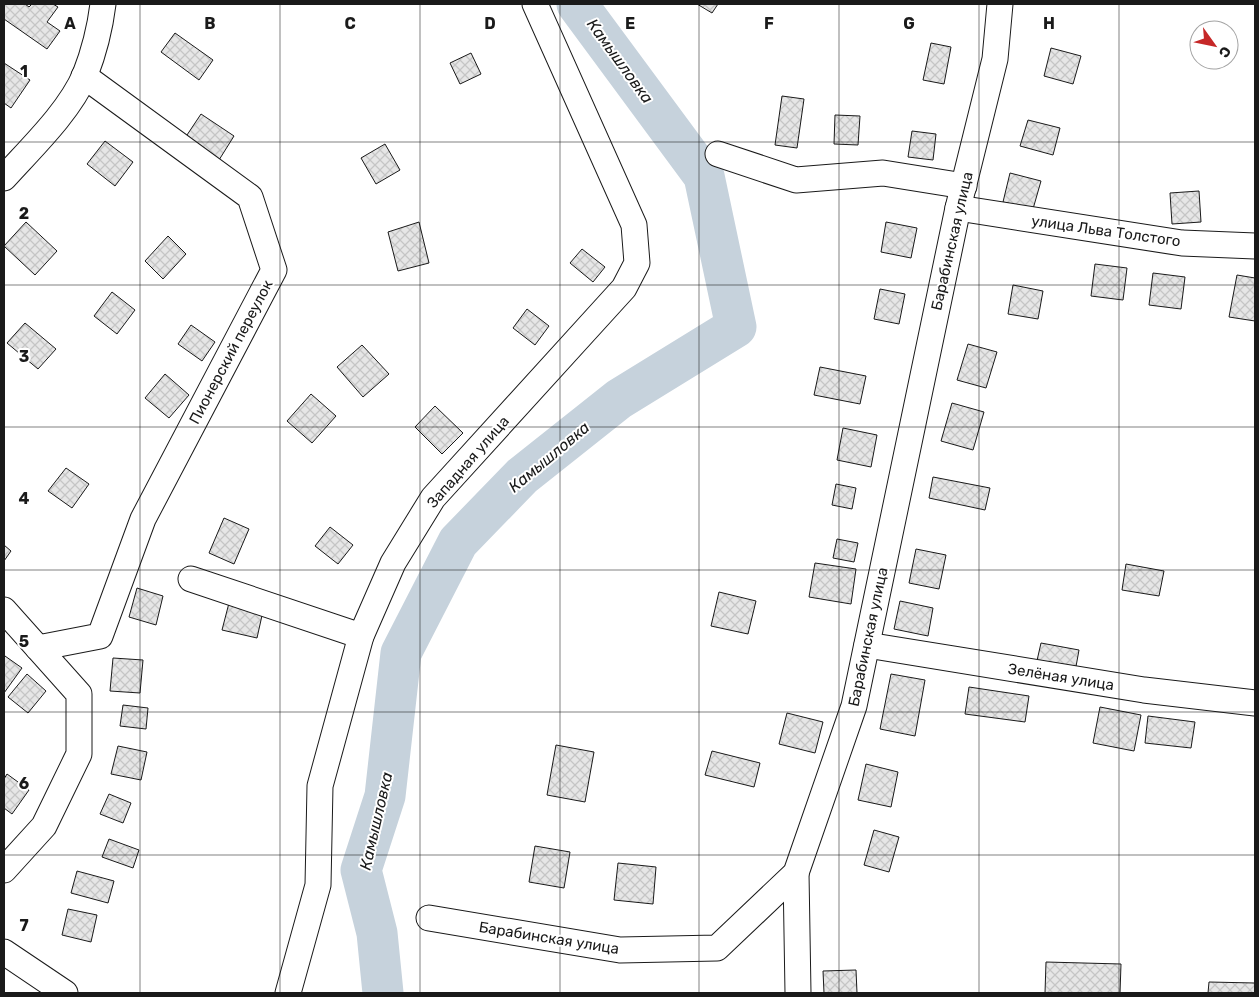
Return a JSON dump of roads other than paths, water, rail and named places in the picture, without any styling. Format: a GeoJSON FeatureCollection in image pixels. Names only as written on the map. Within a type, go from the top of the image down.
{"type":"FeatureCollection","features":[{"type":"Feature","properties":{"kind":"street"},"geometry":{"type":"LineString","coordinates":[[4,178],[42,136],[67,104],[84,76],[93,52],[103,4]]}},
{"type":"Feature","properties":{"kind":"street","name":"Западная улица"},"geometry":{"type":"LineString","coordinates":[[288,993],[318,886],[320,786],[361,636],[393,563],[433,498],[624,288],[637,263],[634,225],[535,4]]}},
{"type":"Feature","properties":{"kind":"street","name":"Барабинская улица"},"geometry":{"type":"LineString","coordinates":[[428,918],[620,950],[717,948],[796,873],[854,706],[961,197],[995,59],[1000,4]]}},
{"type":"Feature","properties":{"kind":"street","name":"Пионерский переулок"},"geometry":{"type":"LineString","coordinates":[[38,648],[100,636],[143,519],[274,270],[250,197],[84,76]]}},
{"type":"Feature","properties":{"kind":"street","name":"улица Льва Толстого"},"geometry":{"type":"LineString","coordinates":[[718,154],[796,180],[883,173],[961,197],[1182,242],[1255,246]]}},
{"type":"Feature","properties":{"kind":"street"},"geometry":{"type":"LineString","coordinates":[[191,579],[361,636]]}},
{"type":"Feature","properties":{"kind":"street"},"geometry":{"type":"LineString","coordinates":[[4,610],[79,694],[79,754],[44,826],[4,870]]}},
{"type":"Feature","properties":{"kind":"street","name":"Зелёная улица"},"geometry":{"type":"LineString","coordinates":[[867,645],[1144,690],[1255,703]]}},
{"type":"Feature","properties":{"kind":"street"},"geometry":{"type":"LineString","coordinates":[[796,873],[798,993]]}},
{"type":"Feature","properties":{"kind":"street"},"geometry":{"type":"LineString","coordinates":[[4,952],[65,993]]}},
{"type":"Feature","properties":{"kind":"waterway","name":"Камышловка"},"geometry":{"type":"LineString","coordinates":[[383,993],[377,933],[361,870],[385,796],[401,653],[458,542],[522,476],[619,399],[736,327],[704,176],[577,4]]}}]}
